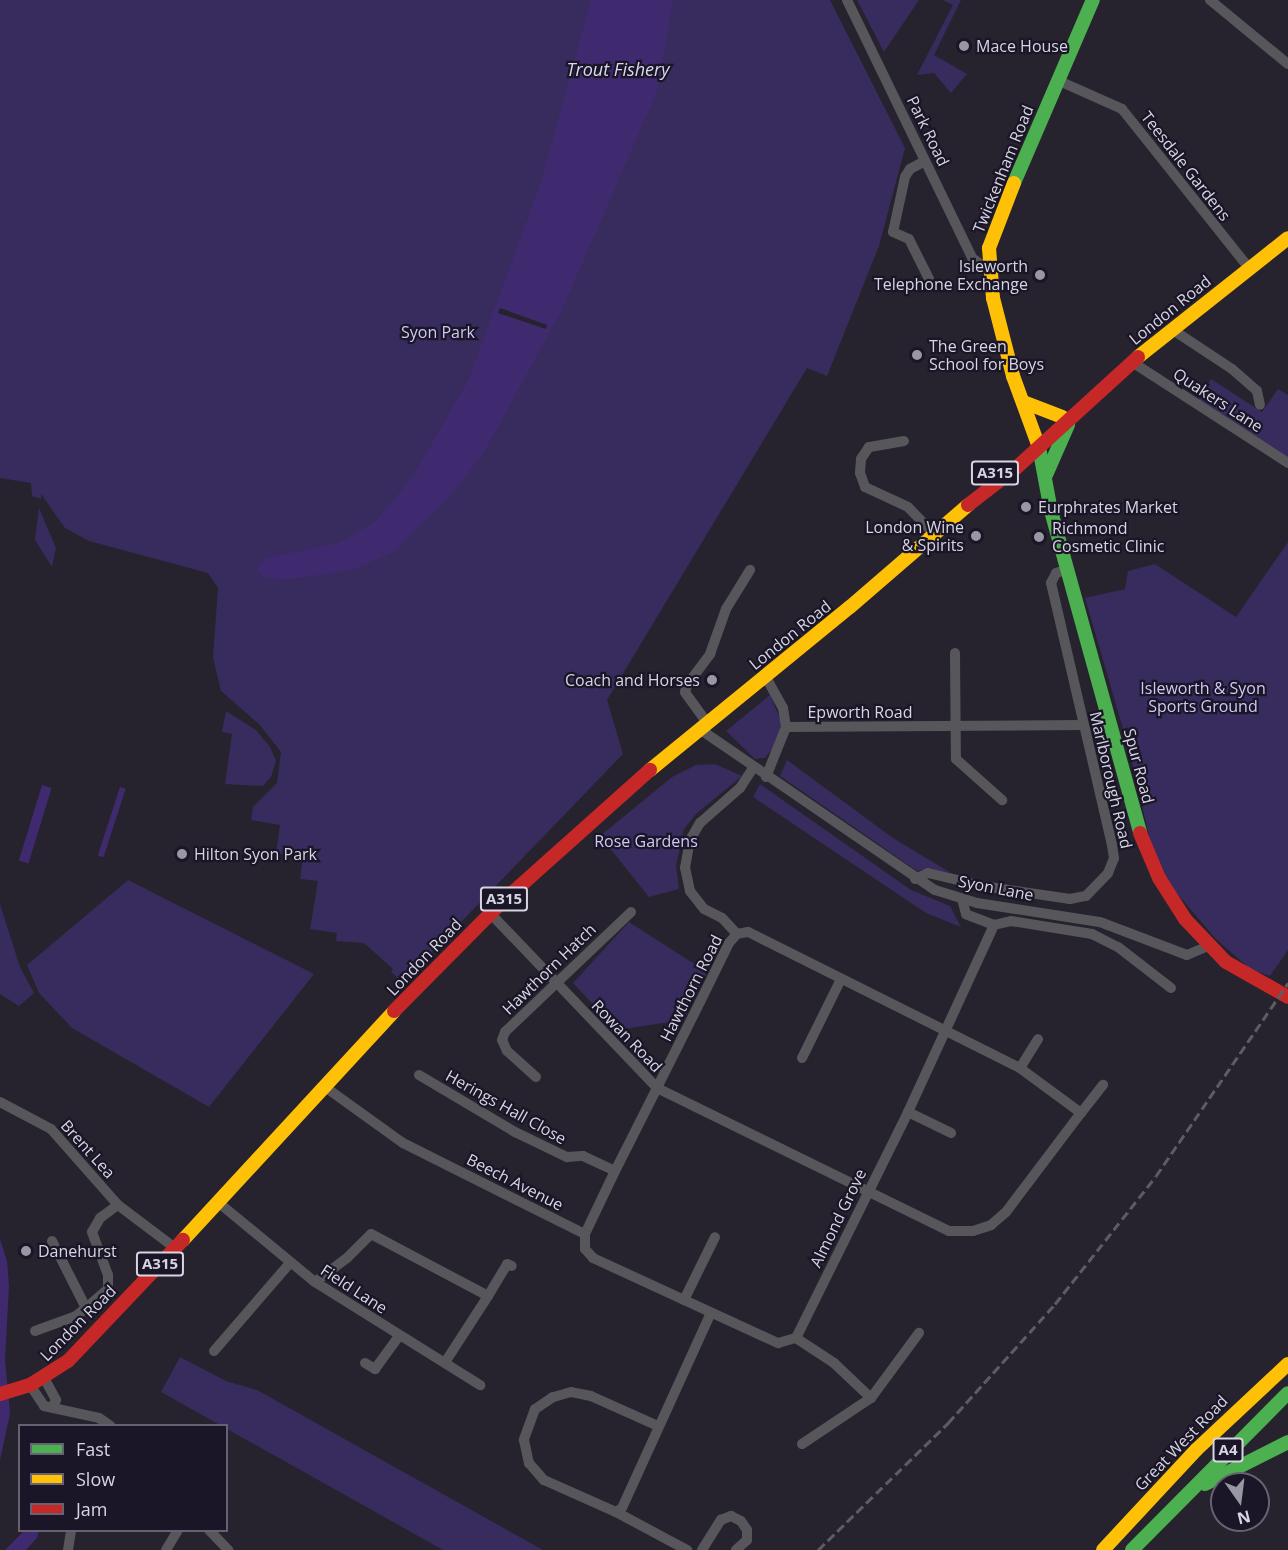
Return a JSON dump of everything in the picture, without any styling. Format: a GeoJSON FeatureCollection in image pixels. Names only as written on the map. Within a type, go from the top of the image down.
{"type":"FeatureCollection","features":[{"type":"Feature","properties":{"kind":"main road","name":"Twickenham Road"},"geometry":{"type":"LineString","coordinates":[[1034,446],[988,269],[989,248],[1057,80],[1093,0]]}},
{"type":"Feature","properties":{"kind":"main road","name":"London Road"},"geometry":{"type":"LineString","coordinates":[[24,1387],[44,1378],[68,1361],[490,913],[620,795],[766,677],[965,506],[978,500],[1034,446],[1132,362],[1288,238]]}},
{"type":"Feature","properties":{"kind":"main road"},"geometry":{"type":"LineString","coordinates":[[1022,398],[1069,416],[1046,481]]}},
{"type":"Feature","properties":{"kind":"main road","name":"Spur Road"},"geometry":{"type":"LineString","coordinates":[[1034,446],[1046,481],[1141,837],[1159,878],[1185,919],[1226,962],[1288,997]]}},
{"type":"Feature","properties":{"kind":"main road","name":"Great West Road"},"geometry":{"type":"LineString","coordinates":[[1103,1550],[1245,1402],[1288,1364]]}},
{"type":"Feature","properties":{"kind":"main road","name":"A315"},"geometry":{"type":"LineString","coordinates":[[0,1394],[24,1387]]}},
{"type":"Feature","properties":{"kind":"main road"},"geometry":{"type":"LineString","coordinates":[[1245,1402],[1272,1392],[1288,1393]]}},
{"type":"Feature","properties":{"kind":"main road","name":"A4"},"geometry":{"type":"LineString","coordinates":[[1132,1550],[1170,1509],[1288,1393]]}},
{"type":"Feature","properties":{"kind":"main road"},"geometry":{"type":"LineString","coordinates":[[1170,1509],[1227,1471],[1288,1442]]}},
{"type":"Feature","properties":{"kind":"street","name":"Park Road"},"geometry":{"type":"LineString","coordinates":[[847,0],[972,258],[988,269]]}},
{"type":"Feature","properties":{"kind":"street"},"geometry":{"type":"LineString","coordinates":[[1210,0],[1288,64]]}},
{"type":"Feature","properties":{"kind":"street","name":"Teesdale Gardens"},"geometry":{"type":"LineString","coordinates":[[1057,80],[1122,109],[1249,268]]}},
{"type":"Feature","properties":{"kind":"street"},"geometry":{"type":"LineString","coordinates":[[925,161],[910,169],[905,177],[893,232],[909,239],[929,279]]}},
{"type":"Feature","properties":{"kind":"street"},"geometry":{"type":"LineString","coordinates":[[1173,330],[1232,369],[1257,391],[1260,405]]}},
{"type":"Feature","properties":{"kind":"street","name":"Quakers Lane"},"geometry":{"type":"LineString","coordinates":[[1132,362],[1288,463]]}},
{"type":"Feature","properties":{"kind":"street"},"geometry":{"type":"LineString","coordinates":[[904,441],[869,447],[861,459],[860,473],[865,487],[908,507],[933,533]]}},
{"type":"Feature","properties":{"kind":"street","name":"Marlborough Road"},"geometry":{"type":"LineString","coordinates":[[915,879],[927,873],[983,886],[1070,899],[1086,896],[1099,886],[1114,858],[1051,583],[1056,573],[1068,569]]}},
{"type":"Feature","properties":{"kind":"street"},"geometry":{"type":"LineString","coordinates":[[742,607],[731,600],[750,570]]}},
{"type":"Feature","properties":{"kind":"street","name":"Syon Lane"},"geometry":{"type":"LineString","coordinates":[[731,600],[710,654],[685,692],[705,727],[753,768],[915,879],[962,899],[1100,922],[1187,955],[1210,945]]}},
{"type":"Feature","properties":{"kind":"street"},"geometry":{"type":"LineString","coordinates":[[955,653],[953,727],[956,759],[1002,800]]}},
{"type":"Feature","properties":{"kind":"street","name":"Epworth Road"},"geometry":{"type":"LineString","coordinates":[[766,677],[783,708],[786,727],[1083,725]]}},
{"type":"Feature","properties":{"kind":"street"},"geometry":{"type":"LineString","coordinates":[[766,777],[786,727]]}},
{"type":"Feature","properties":{"kind":"street"},"geometry":{"type":"LineString","coordinates":[[737,934],[722,918],[704,909],[690,891],[685,868],[690,840],[700,823],[740,788],[753,768]]}},
{"type":"Feature","properties":{"kind":"street"},"geometry":{"type":"LineString","coordinates":[[962,899],[966,914],[994,925],[1011,921],[1092,934],[1118,947],[1171,988]]}},
{"type":"Feature","properties":{"kind":"street","name":"Hawthorn Hatch"},"geometry":{"type":"LineString","coordinates":[[536,1077],[507,1050],[502,1040],[505,1032],[631,912]]}},
{"type":"Feature","properties":{"kind":"street","name":"Rowan Road"},"geometry":{"type":"LineString","coordinates":[[490,913],[555,984],[657,1088],[949,1231],[973,1231],[991,1226],[1006,1212],[1103,1085]]}},
{"type":"Feature","properties":{"kind":"street","name":"Almond Grove"},"geometry":{"type":"LineString","coordinates":[[796,1338],[947,1031],[994,925]]}},
{"type":"Feature","properties":{"kind":"street","name":"Hawthorn Road"},"geometry":{"type":"LineString","coordinates":[[585,1234],[737,934],[748,932],[1020,1068],[1081,1113]]}},
{"type":"Feature","properties":{"kind":"street"},"geometry":{"type":"LineString","coordinates":[[802,1058],[841,979]]}},
{"type":"Feature","properties":{"kind":"street"},"geometry":{"type":"LineString","coordinates":[[1020,1068],[1038,1039]]}},
{"type":"Feature","properties":{"kind":"street","name":"Herings Hall Close"},"geometry":{"type":"LineString","coordinates":[[419,1075],[515,1132],[567,1157],[583,1156],[615,1171]]}},
{"type":"Feature","properties":{"kind":"street","name":"Beech Avenue"},"geometry":{"type":"LineString","coordinates":[[325,1087],[403,1143],[585,1234]]}},
{"type":"Feature","properties":{"kind":"street","name":"Brent Lea"},"geometry":{"type":"LineString","coordinates":[[0,1102],[51,1129],[118,1205],[175,1248]]}},
{"type":"Feature","properties":{"kind":"street"},"geometry":{"type":"LineString","coordinates":[[908,1112],[951,1133]]}},
{"type":"Feature","properties":{"kind":"street","name":"Field Lane"},"geometry":{"type":"LineString","coordinates":[[219,1203],[315,1282],[439,1362],[446,1361],[449,1368],[480,1385]]}},
{"type":"Feature","properties":{"kind":"street"},"geometry":{"type":"LineString","coordinates":[[35,1331],[76,1316],[108,1288],[108,1275],[92,1232],[100,1218],[118,1205]]}},
{"type":"Feature","properties":{"kind":"street"},"geometry":{"type":"LineString","coordinates":[[315,1282],[347,1258],[371,1234],[488,1296]]}},
{"type":"Feature","properties":{"kind":"street"},"geometry":{"type":"LineString","coordinates":[[585,1234],[585,1249],[593,1258],[778,1343],[796,1338],[834,1363],[871,1398]]}},
{"type":"Feature","properties":{"kind":"street"},"geometry":{"type":"LineString","coordinates":[[684,1300],[715,1237]]}},
{"type":"Feature","properties":{"kind":"street"},"geometry":{"type":"LineString","coordinates":[[52,1241],[86,1308]]}},
{"type":"Feature","properties":{"kind":"street"},"geometry":{"type":"LineString","coordinates":[[214,1351],[290,1263]]}},
{"type":"Feature","properties":{"kind":"street"},"geometry":{"type":"LineString","coordinates":[[446,1361],[507,1264],[512,1266]]}},
{"type":"Feature","properties":{"kind":"street"},"geometry":{"type":"LineString","coordinates":[[616,1512],[622,1508],[711,1313]]}},
{"type":"Feature","properties":{"kind":"street"},"geometry":{"type":"LineString","coordinates":[[802,1444],[871,1398],[919,1333]]}},
{"type":"Feature","properties":{"kind":"street"},"geometry":{"type":"LineString","coordinates":[[365,1363],[375,1369],[399,1336]]}},
{"type":"Feature","properties":{"kind":"street"},"geometry":{"type":"LineString","coordinates":[[44,1378],[56,1400],[53,1406]]}},
{"type":"Feature","properties":{"kind":"street"},"geometry":{"type":"LineString","coordinates":[[24,1387],[44,1406],[53,1406],[87,1420],[106,1424]]}},
{"type":"Feature","properties":{"kind":"street"},"geometry":{"type":"LineString","coordinates":[[658,1426],[591,1396],[572,1392],[553,1397],[535,1408],[528,1421],[524,1440],[529,1463],[544,1480],[616,1512],[687,1550]]}},
{"type":"Feature","properties":{"kind":"street"},"geometry":{"type":"LineString","coordinates":[[702,1550],[721,1520],[731,1516],[741,1521],[747,1530],[747,1540],[736,1550]]}},
{"type":"Feature","properties":{"kind":"street"},"geometry":{"type":"LineString","coordinates":[[68,1550],[71,1532]]}},
{"type":"Feature","properties":{"kind":"street"},"geometry":{"type":"LineString","coordinates":[[166,1550],[177,1532]]}},
{"type":"Feature","properties":{"kind":"street"},"geometry":{"type":"LineString","coordinates":[[211,1532],[228,1550]]}},
{"type":"Feature","properties":{"kind":"green space","name":"Syon Park"},"geometry":{"type":"Polygon","coordinates":[[[0,0],[830,0],[905,148],[879,246],[827,376],[807,368],[607,700],[623,754],[405,980],[400,980],[391,972],[393,969],[364,943],[336,941],[337,933],[310,929],[318,881],[300,879],[303,857],[276,853],[280,825],[251,820],[253,807],[277,783],[281,752],[259,724],[221,691],[213,658],[218,588],[208,573],[89,541],[65,528],[41,494],[41,499],[32,496],[31,483],[0,478],[0,0]]]}},
{"type":"Feature","properties":{"kind":"green space"},"geometry":{"type":"Polygon","coordinates":[[[857,0],[919,0],[884,52],[857,0]]]}},
{"type":"Feature","properties":{"kind":"green space"},"geometry":{"type":"Polygon","coordinates":[[[943,0],[961,0],[934,55],[967,74],[951,93],[934,73],[917,75],[953,5],[943,0]]]}},
{"type":"Feature","properties":{"kind":"green space"},"geometry":{"type":"Polygon","coordinates":[[[1211,379],[1262,412],[1278,389],[1288,395],[1288,459],[1198,400],[1211,379]]]}},
{"type":"Feature","properties":{"kind":"green space"},"geometry":{"type":"Polygon","coordinates":[[[39,508],[56,548],[52,567],[35,540],[39,508]]]}},
{"type":"Feature","properties":{"kind":"green space","name":"Isleworth & Syon Sports Ground"},"geometry":{"type":"Polygon","coordinates":[[[1288,542],[1288,950],[1270,976],[1250,969],[1215,938],[1169,884],[1150,840],[1130,753],[1085,598],[1125,589],[1128,571],[1155,564],[1236,617],[1288,542]]]}},
{"type":"Feature","properties":{"kind":"green space"},"geometry":{"type":"Polygon","coordinates":[[[770,695],[781,721],[779,740],[765,758],[755,759],[726,731],[770,695]]]}},
{"type":"Feature","properties":{"kind":"green space"},"geometry":{"type":"Polygon","coordinates":[[[226,711],[256,730],[270,747],[276,761],[271,777],[263,786],[225,784],[232,734],[222,732],[226,711]]]}},
{"type":"Feature","properties":{"kind":"green space"},"geometry":{"type":"Polygon","coordinates":[[[787,760],[893,838],[951,873],[927,868],[917,871],[780,776],[787,760]]]}},
{"type":"Feature","properties":{"kind":"green space","name":"Rose Gardens"},"geometry":{"type":"Polygon","coordinates":[[[715,764],[742,776],[696,814],[684,829],[676,866],[679,889],[649,897],[600,836],[672,777],[696,765],[715,764]]]}},
{"type":"Feature","properties":{"kind":"green space"},"geometry":{"type":"Polygon","coordinates":[[[760,784],[911,890],[950,906],[961,927],[926,913],[753,797],[760,784]]]}},
{"type":"Feature","properties":{"kind":"green space"},"geometry":{"type":"Polygon","coordinates":[[[128,880],[314,974],[209,1107],[72,1028],[39,993],[27,965],[128,880]]]}},
{"type":"Feature","properties":{"kind":"green space"},"geometry":{"type":"Polygon","coordinates":[[[0,904],[20,967],[34,993],[19,1006],[0,994],[0,904]]]}},
{"type":"Feature","properties":{"kind":"green space"},"geometry":{"type":"Polygon","coordinates":[[[629,922],[707,972],[683,1020],[617,1030],[573,983],[629,922]]]}},
{"type":"Feature","properties":{"kind":"green space"},"geometry":{"type":"Polygon","coordinates":[[[180,1357],[226,1381],[257,1390],[543,1550],[443,1550],[228,1430],[228,1424],[218,1424],[161,1392],[180,1357]]]}},
{"type":"Feature","properties":{"kind":"water","name":"Trout Fishery"},"geometry":{"type":"Polygon","coordinates":[[[591,0],[673,0],[658,89],[562,310],[483,454],[451,495],[393,552],[353,570],[291,579],[265,578],[257,570],[266,558],[339,543],[376,521],[413,476],[468,381],[541,182],[591,0]]]}},
{"type":"Feature","properties":{"kind":"water"},"geometry":{"type":"Polygon","coordinates":[[[42,785],[52,788],[28,863],[19,861],[42,785]]]}},
{"type":"Feature","properties":{"kind":"water"},"geometry":{"type":"Polygon","coordinates":[[[120,787],[126,789],[103,857],[98,855],[120,787]]]}},
{"type":"Feature","properties":{"kind":"water"},"geometry":{"type":"Polygon","coordinates":[[[0,1239],[7,1261],[9,1286],[5,1359],[10,1414],[0,1460],[0,1239]]]}},
{"type":"Feature","properties":{"kind":"water"},"geometry":{"type":"Polygon","coordinates":[[[23,1532],[39,1532],[37,1538],[26,1550],[5,1550],[23,1532]]]}},
{"type":"Feature","properties":{"kind":"pier"},"geometry":{"type":"Polygon","coordinates":[[[500,308],[547,325],[546,329],[498,313],[500,308]]]}},
{"type":"Feature","properties":{"kind":"railway"},"geometry":{"type":"LineString","coordinates":[[818,1550],[948,1423],[1055,1304],[1156,1176],[1288,983]]}},
{"type":"Feature","properties":{"kind":"traffic: fast"},"geometry":{"type":"LineString","coordinates":[[1014,183],[1093,0]]}},
{"type":"Feature","properties":{"kind":"traffic: fast"},"geometry":{"type":"LineString","coordinates":[[1046,475],[1068,425]]}},
{"type":"Feature","properties":{"kind":"traffic: fast"},"geometry":{"type":"LineString","coordinates":[[1039,447],[1051,511],[1140,833]]}},
{"type":"Feature","properties":{"kind":"traffic: fast"},"geometry":{"type":"LineString","coordinates":[[1132,1550],[1288,1393]]}},
{"type":"Feature","properties":{"kind":"traffic: fast"},"geometry":{"type":"LineString","coordinates":[[1205,1484],[1288,1442]]}},
{"type":"Feature","properties":{"kind":"traffic: slow"},"geometry":{"type":"LineString","coordinates":[[1014,183],[989,248],[993,298],[1013,376],[1039,447]]}},
{"type":"Feature","properties":{"kind":"traffic: slow"},"geometry":{"type":"LineString","coordinates":[[1138,357],[1288,238]]}},
{"type":"Feature","properties":{"kind":"traffic: slow"},"geometry":{"type":"LineString","coordinates":[[1026,403],[1062,417]]}},
{"type":"Feature","properties":{"kind":"traffic: slow"},"geometry":{"type":"LineString","coordinates":[[650,770],[850,607],[968,505]]}},
{"type":"Feature","properties":{"kind":"traffic: slow"},"geometry":{"type":"LineString","coordinates":[[183,1240],[394,1011]]}},
{"type":"Feature","properties":{"kind":"traffic: slow"},"geometry":{"type":"LineString","coordinates":[[1103,1550],[1196,1450],[1288,1364]]}},
{"type":"Feature","properties":{"kind":"traffic: jam"},"geometry":{"type":"LineString","coordinates":[[968,505],[1016,468],[1138,357]]}},
{"type":"Feature","properties":{"kind":"traffic: jam"},"geometry":{"type":"LineString","coordinates":[[394,1011],[501,903],[650,770]]}},
{"type":"Feature","properties":{"kind":"traffic: jam"},"geometry":{"type":"LineString","coordinates":[[1140,833],[1159,878],[1185,919],[1226,962],[1288,997]]}},
{"type":"Feature","properties":{"kind":"traffic: jam"},"geometry":{"type":"LineString","coordinates":[[0,1394],[30,1385],[68,1361],[183,1240]]}},
{"type":"Feature","properties":{"kind":"place","name":"Mace House"},"geometry":{"type":"Point","coordinates":[964,46]}},
{"type":"Feature","properties":{"kind":"place","name":"Isleworth Telephone Exchange"},"geometry":{"type":"Point","coordinates":[1040,275]}},
{"type":"Feature","properties":{"kind":"place","name":"The Green School for Boys"},"geometry":{"type":"Point","coordinates":[917,355]}},
{"type":"Feature","properties":{"kind":"place","name":"Eurphrates Market"},"geometry":{"type":"Point","coordinates":[1026,507]}},
{"type":"Feature","properties":{"kind":"place","name":"London Wine & Spirits"},"geometry":{"type":"Point","coordinates":[976,536]}},
{"type":"Feature","properties":{"kind":"place","name":"Richmond Cosmetic Clinic"},"geometry":{"type":"Point","coordinates":[1039,537]}},
{"type":"Feature","properties":{"kind":"place","name":"Coach and Horses"},"geometry":{"type":"Point","coordinates":[712,680]}},
{"type":"Feature","properties":{"kind":"place","name":"Hilton Syon Park"},"geometry":{"type":"Point","coordinates":[182,854]}},
{"type":"Feature","properties":{"kind":"place","name":"Danehurst"},"geometry":{"type":"Point","coordinates":[26,1251]}}]}
